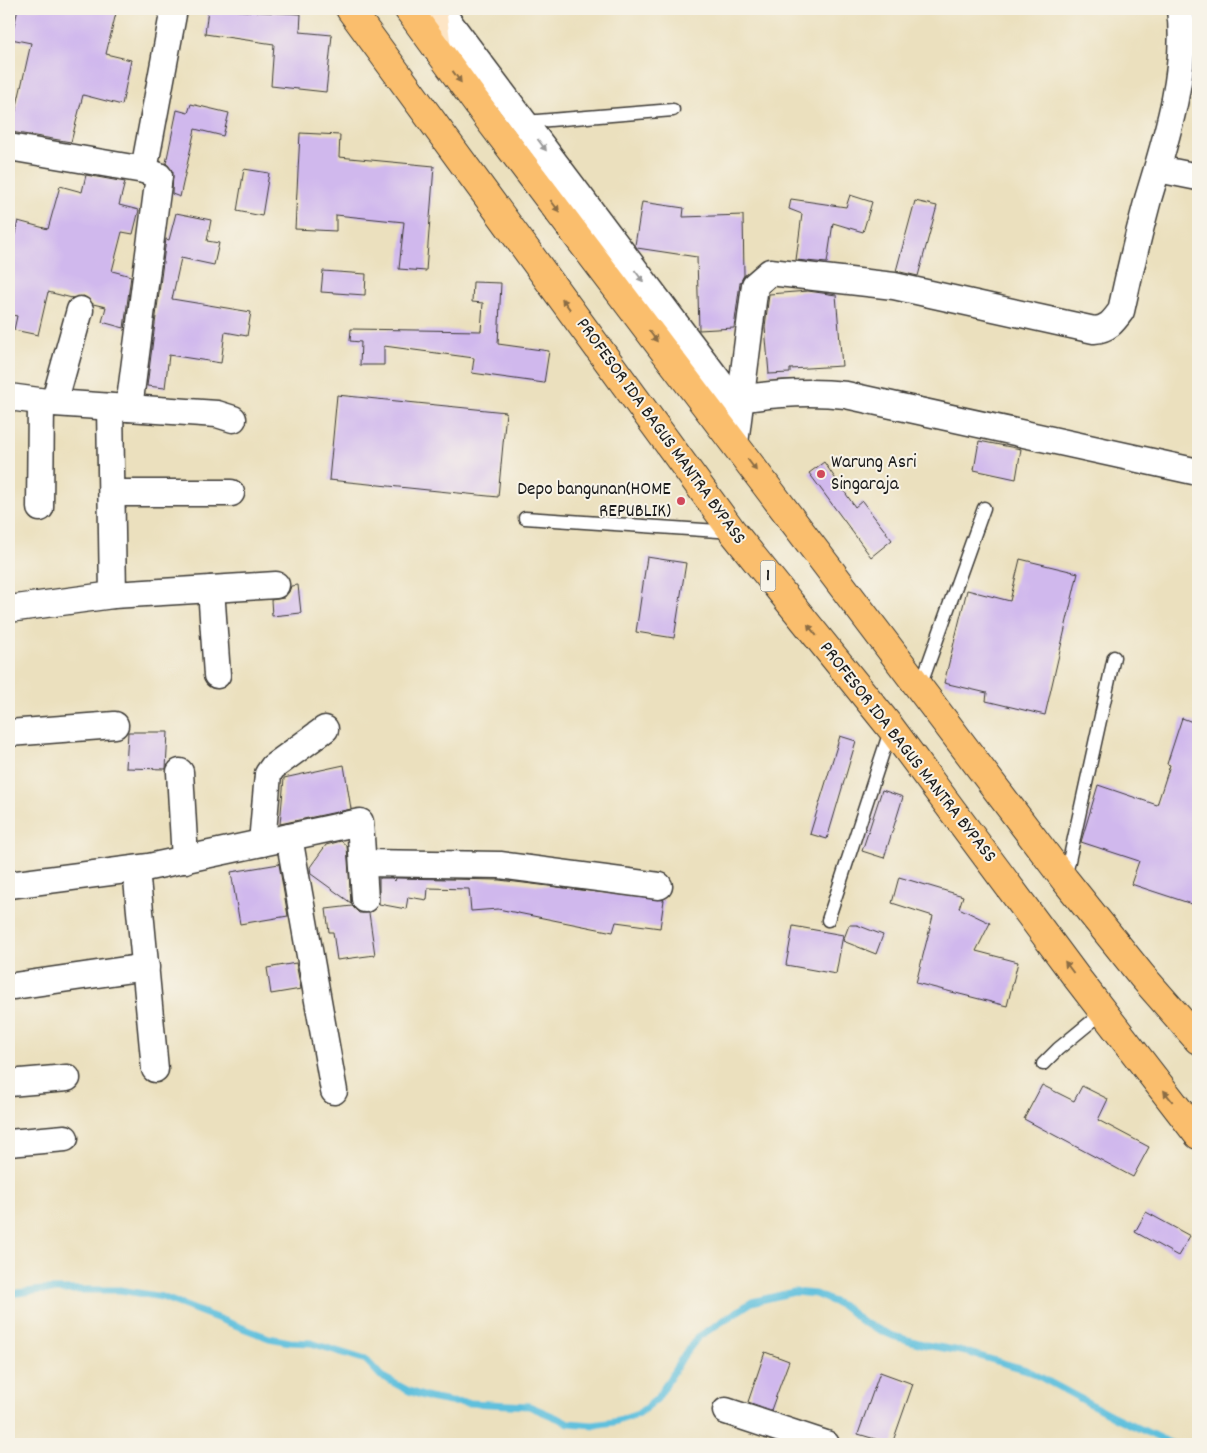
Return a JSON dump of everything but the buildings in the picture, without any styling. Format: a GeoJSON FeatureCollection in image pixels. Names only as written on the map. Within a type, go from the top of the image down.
{"type":"FeatureCollection","features":[{"type":"Feature","properties":{"kind":"highway","name":"PROFESOR IDA BAGUS MANTRA BYPASS"},"geometry":{"type":"LineString","coordinates":[[350,9],[732,532],[891,728],[1103,1012],[1198,1135]]}},
{"type":"Feature","properties":{"kind":"highway"},"geometry":{"type":"LineString","coordinates":[[408,9],[1065,880],[1142,976],[1198,1040]]}},
{"type":"Feature","properties":{"kind":"street"},"geometry":{"type":"LineString","coordinates":[[144,170],[174,9]]}},
{"type":"Feature","properties":{"kind":"street"},"geometry":{"type":"LineString","coordinates":[[432,9],[437,49]]}},
{"type":"Feature","properties":{"kind":"street"},"geometry":{"type":"LineString","coordinates":[[439,9],[739,404]]}},
{"type":"Feature","properties":{"kind":"street"},"geometry":{"type":"LineString","coordinates":[[735,443],[755,285],[770,272],[894,286],[1094,330],[1103,329],[1112,323],[1121,311],[1139,235],[1158,169],[1176,89],[1184,37],[1180,9]]}},
{"type":"Feature","properties":{"kind":"street"},"geometry":{"type":"LineString","coordinates":[[9,147],[144,170],[159,178],[119,408],[112,493],[113,595]]}},
{"type":"Feature","properties":{"kind":"street"},"geometry":{"type":"LineString","coordinates":[[1158,169],[1198,177]]}},
{"type":"Feature","properties":{"kind":"street"},"geometry":{"type":"LineString","coordinates":[[40,508],[48,402],[80,310]]}},
{"type":"Feature","properties":{"kind":"street"},"geometry":{"type":"LineString","coordinates":[[739,404],[772,394],[803,392],[846,395],[1198,472]]}},
{"type":"Feature","properties":{"kind":"street"},"geometry":{"type":"LineString","coordinates":[[9,397],[119,408],[217,414],[233,420]]}},
{"type":"Feature","properties":{"kind":"street"},"geometry":{"type":"LineString","coordinates":[[112,493],[231,493]]}},
{"type":"Feature","properties":{"kind":"street"},"geometry":{"type":"LineString","coordinates":[[9,609],[113,595],[276,585]]}},
{"type":"Feature","properties":{"kind":"street"},"geometry":{"type":"LineString","coordinates":[[211,589],[217,675]]}},
{"type":"Feature","properties":{"kind":"street"},"geometry":{"type":"LineString","coordinates":[[9,733],[115,725]]}},
{"type":"Feature","properties":{"kind":"street"},"geometry":{"type":"LineString","coordinates":[[262,843],[268,774],[273,767],[326,729]]}},
{"type":"Feature","properties":{"kind":"street"},"geometry":{"type":"LineString","coordinates":[[180,772],[185,860]]}},
{"type":"Feature","properties":{"kind":"street"},"geometry":{"type":"LineString","coordinates":[[9,885],[136,869],[360,822],[365,899]]}},
{"type":"Feature","properties":{"kind":"street"},"geometry":{"type":"LineString","coordinates":[[289,837],[334,1091]]}},
{"type":"Feature","properties":{"kind":"street"},"geometry":{"type":"LineString","coordinates":[[364,863],[500,865],[659,886]]}},
{"type":"Feature","properties":{"kind":"street"},"geometry":{"type":"LineString","coordinates":[[136,869],[155,1069]]}},
{"type":"Feature","properties":{"kind":"street"},"geometry":{"type":"LineString","coordinates":[[14,986],[146,967]]}},
{"type":"Feature","properties":{"kind":"street"},"geometry":{"type":"LineString","coordinates":[[9,1083],[67,1078]]}},
{"type":"Feature","properties":{"kind":"street"},"geometry":{"type":"LineString","coordinates":[[9,1143],[65,1138]]}},
{"type":"Feature","properties":{"kind":"street"},"geometry":{"type":"LineString","coordinates":[[726,1411],[826,1444]]}},
{"type":"Feature","properties":{"kind":"lane"},"geometry":{"type":"LineString","coordinates":[[525,122],[673,110]]}},
{"type":"Feature","properties":{"kind":"lane"},"geometry":{"type":"LineString","coordinates":[[920,687],[984,508]]}},
{"type":"Feature","properties":{"kind":"lane"},"geometry":{"type":"LineString","coordinates":[[525,518],[732,532]]}},
{"type":"Feature","properties":{"kind":"lane"},"geometry":{"type":"LineString","coordinates":[[1065,880],[1114,657]]}},
{"type":"Feature","properties":{"kind":"lane"},"geometry":{"type":"LineString","coordinates":[[828,920],[891,728]]}},
{"type":"Feature","properties":{"kind":"lane"},"geometry":{"type":"LineString","coordinates":[[1043,1064],[1058,1049],[1103,1012]]}},
{"type":"Feature","properties":{"kind":"waterway"},"geometry":{"type":"LineString","coordinates":[[9,1294],[42,1290],[120,1290],[162,1297],[269,1338],[311,1343],[366,1360],[381,1376],[409,1391],[429,1398],[450,1402],[529,1406],[569,1423],[593,1425],[614,1422],[638,1414],[657,1399],[684,1355],[698,1337],[752,1302],[794,1292],[815,1294],[845,1307],[862,1322],[893,1336],[926,1345],[966,1352],[1027,1370],[1113,1416],[1172,1444]]}},
{"type":"Feature","properties":{"kind":"place","name":"Warung Asri Singaraja"},"geometry":{"type":"Point","coordinates":[821,474]}},
{"type":"Feature","properties":{"kind":"place","name":"Depo bangunan(HOME REPUBLIK)"},"geometry":{"type":"Point","coordinates":[681,501]}}]}
